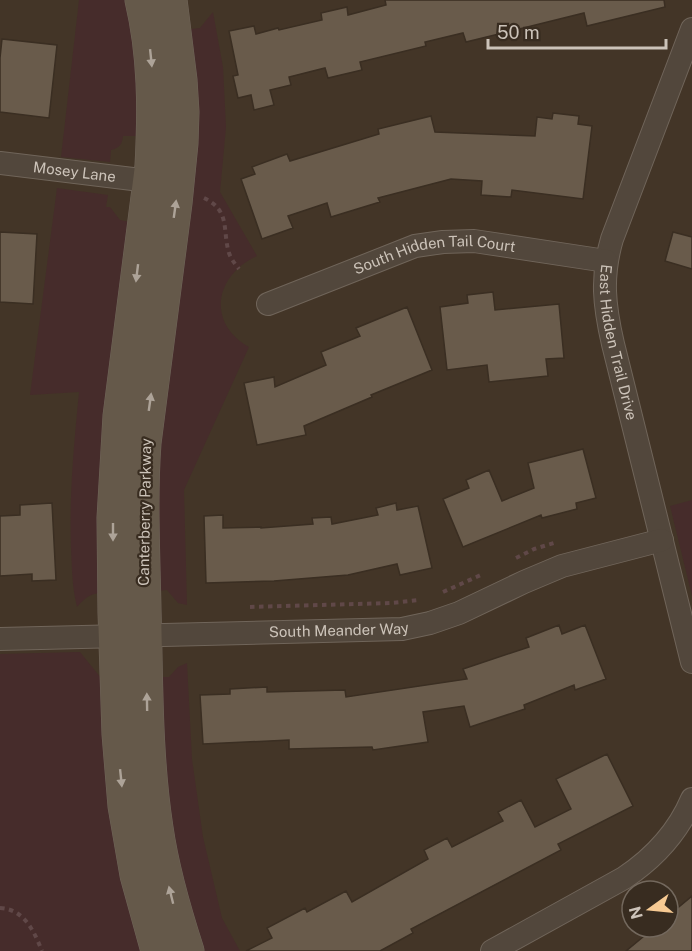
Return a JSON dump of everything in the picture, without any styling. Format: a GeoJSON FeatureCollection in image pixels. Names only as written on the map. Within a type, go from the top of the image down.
{"type":"FeatureCollection","features":[{"type":"Feature","properties":{"kind":"street","name":"Canterberry Parkway"},"geometry":{"type":"LineString","coordinates":[[141,0],[148,33],[153,89],[153,125],[149,181],[121,399],[113,518],[148,745],[155,815],[171,894],[188,951]]}},
{"type":"Feature","properties":{"kind":"street","name":"Canterberry Parkway"},"geometry":{"type":"LineString","coordinates":[[157,951],[136,875],[124,806],[118,734],[142,525],[143,469],[148,420],[179,182],[183,112],[181,70],[171,0]]}},
{"type":"Feature","properties":{"kind":"street","name":"East Hidden Trail Drive"},"geometry":{"type":"LineString","coordinates":[[692,29],[616,229],[606,261],[604,280],[609,325],[692,662]]}},
{"type":"Feature","properties":{"kind":"street","name":"Mosey Lane"},"geometry":{"type":"LineString","coordinates":[[0,163],[149,181]]}},
{"type":"Feature","properties":{"kind":"street","name":"South Hidden Tail Court"},"geometry":{"type":"LineString","coordinates":[[268,304],[402,250],[427,244],[460,241],[488,242],[606,261]]}},
{"type":"Feature","properties":{"kind":"street","name":"South Meander Way"},"geometry":{"type":"LineString","coordinates":[[0,639],[402,629],[459,613],[562,566],[662,540]]}},
{"type":"Feature","properties":{"kind":"street"},"geometry":{"type":"LineString","coordinates":[[492,951],[638,868],[666,842],[692,799]]}},
{"type":"Feature","properties":{"kind":"path"},"geometry":{"type":"LineString","coordinates":[[203,197],[221,212],[230,254],[239,269]]}},
{"type":"Feature","properties":{"kind":"path"},"geometry":{"type":"LineString","coordinates":[[513,559],[558,541]]}},
{"type":"Feature","properties":{"kind":"path"},"geometry":{"type":"LineString","coordinates":[[435,595],[492,569]]}},
{"type":"Feature","properties":{"kind":"path"},"geometry":{"type":"LineString","coordinates":[[243,608],[392,603],[428,597]]}},
{"type":"Feature","properties":{"kind":"path"},"geometry":{"type":"LineString","coordinates":[[0,908],[18,912],[37,938],[42,951]]}},
{"type":"Feature","properties":{"kind":"shaded area"},"geometry":{"type":"Polygon","coordinates":[[[79,0],[127,0],[135,53],[140,136],[123,136],[120,145],[111,150],[110,162],[61,157],[79,0]]]}},
{"type":"Feature","properties":{"kind":"shaded area"},"geometry":{"type":"Polygon","coordinates":[[[213,12],[223,67],[226,127],[220,192],[257,256],[243,264],[232,275],[221,300],[226,325],[235,337],[249,347],[184,490],[187,605],[178,603],[167,590],[158,591],[156,493],[195,72],[191,29],[200,28],[213,12]]]}},
{"type":"Feature","properties":{"kind":"shaded area"},"geometry":{"type":"Polygon","coordinates":[[[57,188],[108,195],[106,207],[110,207],[120,220],[130,222],[101,593],[93,594],[77,607],[72,570],[71,509],[79,392],[30,395],[57,188]]]}},
{"type":"Feature","properties":{"kind":"shaded area"},"geometry":{"type":"Polygon","coordinates":[[[692,500],[692,596],[670,506],[692,500]]]}},
{"type":"Feature","properties":{"kind":"shaded area"},"geometry":{"type":"Polygon","coordinates":[[[80,652],[101,678],[143,951],[0,951],[0,654],[80,652]]]}},
{"type":"Feature","properties":{"kind":"shaded area"},"geometry":{"type":"Polygon","coordinates":[[[187,663],[192,759],[203,837],[222,918],[240,951],[203,951],[181,879],[166,798],[160,677],[169,677],[178,667],[187,663]]]}},
{"type":"Feature","properties":{"kind":"building"},"geometry":{"type":"Polygon","coordinates":[[[385,0],[664,0],[665,7],[587,26],[584,13],[466,42],[463,33],[425,42],[426,46],[360,62],[362,70],[328,78],[325,68],[289,77],[291,85],[270,90],[274,105],[254,110],[251,95],[238,98],[233,76],[238,75],[229,31],[254,26],[256,34],[278,28],[279,30],[322,20],[321,13],[347,7],[348,15],[386,5],[385,0]]]}},
{"type":"Feature","properties":{"kind":"building"},"geometry":{"type":"Polygon","coordinates":[[[2,39],[57,45],[49,118],[0,112],[2,39]]]}},
{"type":"Feature","properties":{"kind":"building"},"geometry":{"type":"Polygon","coordinates":[[[553,113],[579,116],[578,124],[592,126],[583,199],[512,190],[511,197],[481,195],[482,181],[451,179],[378,198],[380,202],[331,217],[327,203],[288,216],[293,228],[262,239],[241,179],[255,174],[252,167],[287,154],[290,161],[379,134],[378,129],[431,116],[435,132],[535,136],[537,117],[552,119],[553,113]]]}},
{"type":"Feature","properties":{"kind":"building"},"geometry":{"type":"Polygon","coordinates":[[[0,232],[37,234],[33,304],[0,302],[0,232]]]}},
{"type":"Feature","properties":{"kind":"building"},"geometry":{"type":"Polygon","coordinates":[[[673,232],[692,237],[692,269],[665,261],[673,232]]]}},
{"type":"Feature","properties":{"kind":"building"},"geometry":{"type":"Polygon","coordinates":[[[493,292],[495,310],[559,304],[564,358],[546,359],[548,376],[489,382],[487,365],[447,370],[440,307],[468,303],[467,295],[493,292]]]}},
{"type":"Feature","properties":{"kind":"building"},"geometry":{"type":"Polygon","coordinates":[[[407,307],[432,370],[304,426],[306,435],[257,445],[244,383],[274,377],[275,387],[326,365],[321,352],[360,336],[356,328],[407,307]]]}},
{"type":"Feature","properties":{"kind":"building"},"geometry":{"type":"Polygon","coordinates":[[[583,449],[596,498],[576,503],[577,509],[542,518],[541,515],[463,547],[443,499],[469,488],[466,480],[489,470],[502,501],[534,488],[528,463],[583,449]]]}},
{"type":"Feature","properties":{"kind":"building"},"geometry":{"type":"Polygon","coordinates":[[[52,503],[56,580],[32,581],[32,574],[0,576],[0,516],[20,515],[20,505],[52,503]]]}},
{"type":"Feature","properties":{"kind":"building"},"geometry":{"type":"Polygon","coordinates":[[[396,503],[397,510],[418,506],[432,568],[400,575],[397,564],[348,575],[274,581],[206,583],[204,516],[223,515],[223,528],[313,524],[312,518],[331,517],[332,524],[378,515],[376,508],[396,503]]]}},
{"type":"Feature","properties":{"kind":"building"},"geometry":{"type":"Polygon","coordinates":[[[559,625],[562,634],[585,625],[606,679],[575,690],[574,685],[524,705],[525,709],[470,727],[464,706],[423,712],[428,742],[373,750],[372,747],[289,749],[289,740],[203,744],[200,695],[230,694],[230,689],[267,687],[267,692],[345,690],[346,697],[467,679],[463,669],[529,647],[526,638],[559,625]]]}},
{"type":"Feature","properties":{"kind":"building"},"geometry":{"type":"Polygon","coordinates":[[[607,754],[633,806],[558,844],[561,850],[411,929],[413,933],[380,951],[246,951],[272,938],[267,928],[305,908],[307,912],[346,891],[352,902],[428,859],[424,850],[447,838],[452,847],[503,821],[498,812],[521,800],[535,827],[571,809],[556,779],[607,754]]]}},
{"type":"Feature","properties":{"kind":"building"},"geometry":{"type":"Polygon","coordinates":[[[692,896],[692,951],[626,951],[640,939],[680,939],[680,906],[692,896]]]}}]}
